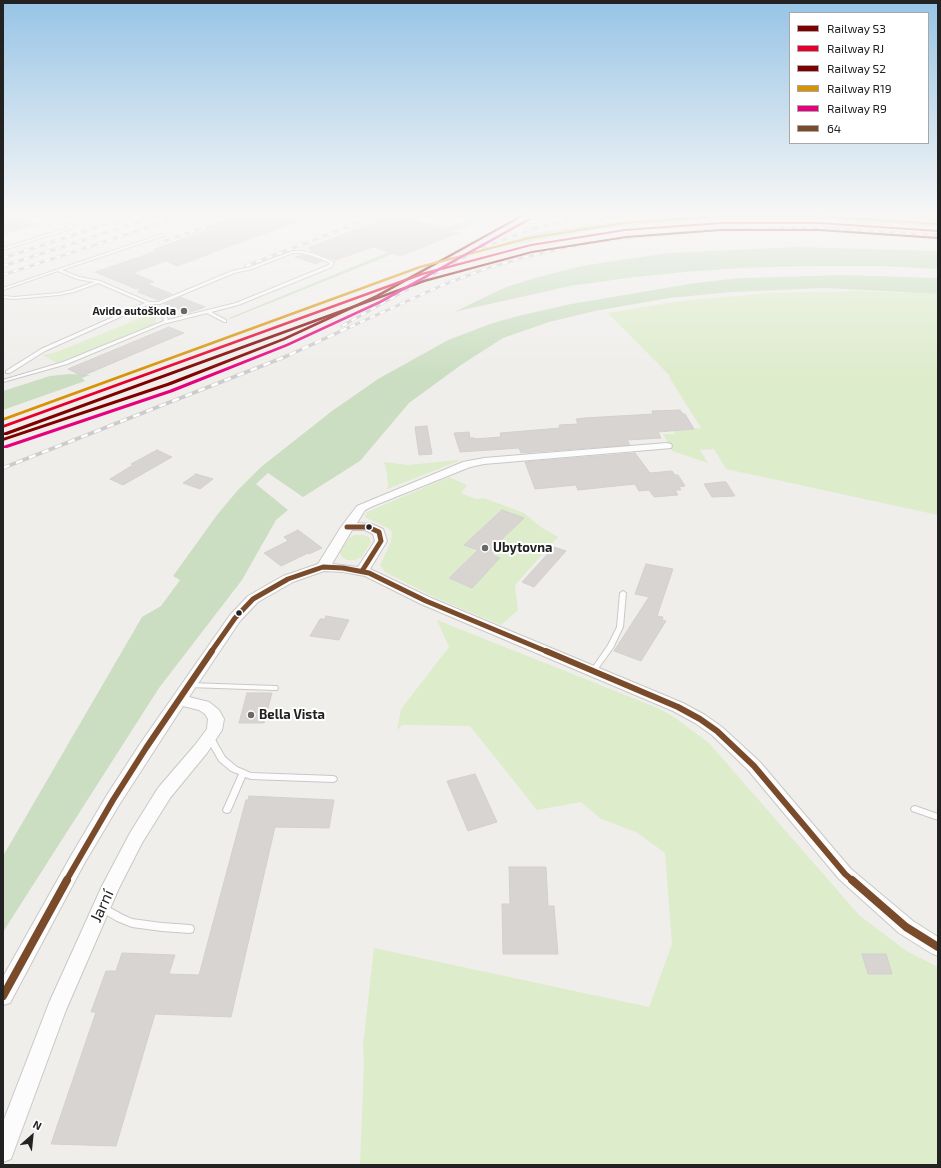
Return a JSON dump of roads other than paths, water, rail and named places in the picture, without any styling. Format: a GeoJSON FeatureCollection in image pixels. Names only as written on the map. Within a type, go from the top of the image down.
{"type":"FeatureCollection","features":[{"type":"Feature","properties":{"kind":"street"},"geometry":{"type":"LineString","coordinates":[[323,567],[356,514],[369,504],[475,462],[667,446]]}},
{"type":"Feature","properties":{"kind":"street"},"geometry":{"type":"LineString","coordinates":[[348,527],[368,527],[379,532],[381,541],[362,571]]}},
{"type":"Feature","properties":{"kind":"street"},"geometry":{"type":"LineString","coordinates":[[3,996],[105,813],[146,748],[235,618],[253,599],[288,579],[323,567],[343,568],[369,573],[426,601],[678,707],[700,719],[716,731],[754,766],[845,874],[906,927],[938,947]]}},
{"type":"Feature","properties":{"kind":"street","name":"Jarní"},"geometry":{"type":"LineString","coordinates":[[3,1151],[56,1010],[101,907],[136,838],[164,793],[210,738],[215,725],[214,714],[204,706],[179,700]]}},
{"type":"Feature","properties":{"kind":"lane"},"geometry":{"type":"LineString","coordinates":[[3,289],[65,268]]}},
{"type":"Feature","properties":{"kind":"lane"},"geometry":{"type":"LineString","coordinates":[[58,270],[78,278],[99,282],[148,303],[159,303],[233,272],[252,268]]}},
{"type":"Feature","properties":{"kind":"lane"},"geometry":{"type":"LineString","coordinates":[[3,381],[84,356],[166,322],[237,304],[327,268]]}},
{"type":"Feature","properties":{"kind":"lane"},"geometry":{"type":"LineString","coordinates":[[3,297],[14,298],[59,294],[99,282]]}},
{"type":"Feature","properties":{"kind":"lane"},"geometry":{"type":"LineString","coordinates":[[6,371],[42,350],[148,303]]}},
{"type":"Feature","properties":{"kind":"lane"},"geometry":{"type":"LineString","coordinates":[[163,312],[166,322]]}},
{"type":"Feature","properties":{"kind":"lane"},"geometry":{"type":"LineString","coordinates":[[209,312],[220,320],[225,321]]}},
{"type":"Feature","properties":{"kind":"lane"},"geometry":{"type":"LineString","coordinates":[[6,371],[19,376]]}},
{"type":"Feature","properties":{"kind":"lane"},"geometry":{"type":"LineString","coordinates":[[593,671],[611,646],[620,627],[623,593]]}},
{"type":"Feature","properties":{"kind":"lane"},"geometry":{"type":"LineString","coordinates":[[189,684],[275,688]]}},
{"type":"Feature","properties":{"kind":"lane"},"geometry":{"type":"LineString","coordinates":[[210,738],[225,762],[234,769],[243,773],[252,776],[333,779]]}},
{"type":"Feature","properties":{"kind":"lane"},"geometry":{"type":"LineString","coordinates":[[227,810],[243,773]]}},
{"type":"Feature","properties":{"kind":"lane"},"geometry":{"type":"LineString","coordinates":[[915,809],[938,817]]}},
{"type":"Feature","properties":{"kind":"lane"},"geometry":{"type":"LineString","coordinates":[[101,907],[111,914],[132,923],[156,927],[190,929]]}},
{"type":"Feature","properties":{"kind":"railway"},"geometry":{"type":"LineString","coordinates":[[3,275],[26,268]]}},
{"type":"Feature","properties":{"kind":"railway"},"geometry":{"type":"LineString","coordinates":[[342,326],[446,268]]}},
{"type":"Feature","properties":{"kind":"railway"},"geometry":{"type":"LineString","coordinates":[[350,327],[445,284],[490,268]]}},
{"type":"Feature","properties":{"kind":"railway"},"geometry":{"type":"LineString","coordinates":[[3,468],[287,356],[352,326]]}},
{"type":"Feature","properties":{"kind":"rail line","name":"R19"},"geometry":{"type":"LineString","coordinates":[[3,420],[419,268]]}},
{"type":"Feature","properties":{"kind":"rail line","name":"S3"},"geometry":{"type":"LineString","coordinates":[[3,440],[169,384],[284,339],[377,296],[428,268]]}},
{"type":"Feature","properties":{"kind":"rail line","name":"R9"},"geometry":{"type":"LineString","coordinates":[[5,447],[171,391],[287,345],[380,302],[442,268]]}},
{"type":"Feature","properties":{"kind":"rail line","name":"RJ"},"geometry":{"type":"LineString","coordinates":[[3,427],[422,274],[446,268]]}},
{"type":"Feature","properties":{"kind":"rail line","name":"S2"},"geometry":{"type":"LineString","coordinates":[[5,434],[424,281],[474,268]]}},
{"type":"Feature","properties":{"kind":"place","name":"Avido autoškola"},"geometry":{"type":"Point","coordinates":[184,311]}},
{"type":"Feature","properties":{"kind":"place","name":"Ubytovna"},"geometry":{"type":"Point","coordinates":[485,548]}},
{"type":"Feature","properties":{"kind":"place","name":"Bella Vista"},"geometry":{"type":"Point","coordinates":[251,715]}}]}
